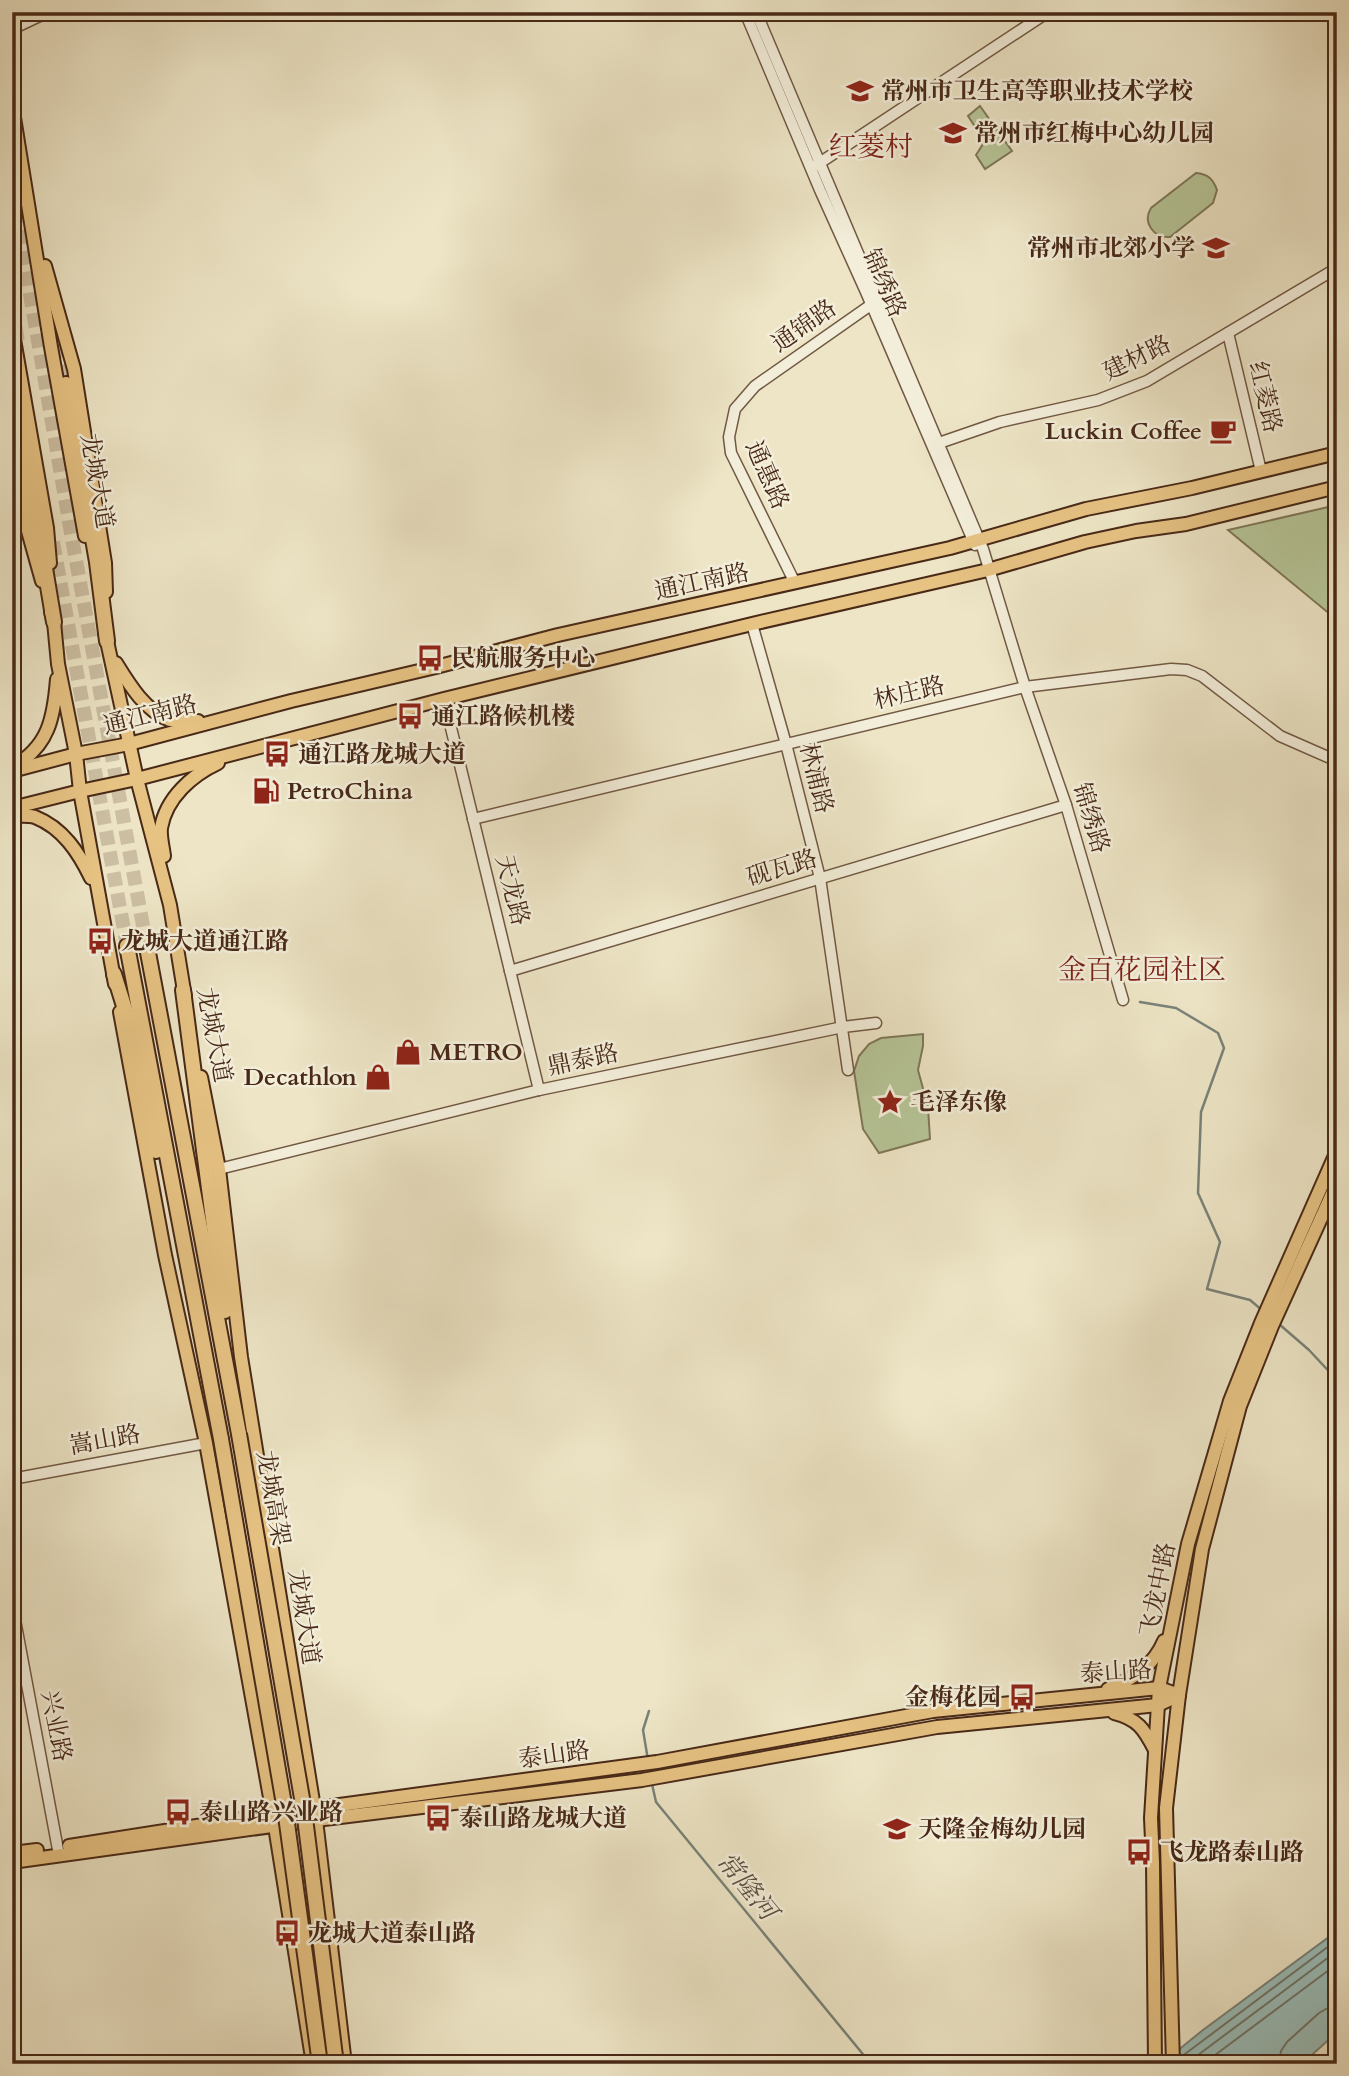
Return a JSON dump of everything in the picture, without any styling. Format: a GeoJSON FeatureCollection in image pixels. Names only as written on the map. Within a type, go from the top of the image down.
{"type":"FeatureCollection","features":[{"type":"Feature","properties":{"kind":"highway"},"geometry":{"type":"LineString","coordinates":[[12,370],[54,622]]}},
{"type":"Feature","properties":{"kind":"highway"},"geometry":{"type":"LineString","coordinates":[[66,384],[109,648]]}},
{"type":"Feature","properties":{"kind":"highway","name":"龙城高架"},"geometry":{"type":"LineString","coordinates":[[146,942],[239,1434],[304,1810],[337,2064]]}},
{"type":"Feature","properties":{"kind":"highway","name":"龙城高架"},"geometry":{"type":"LineString","coordinates":[[127,946],[221,1439],[286,1816],[320,2064]]}},
{"type":"Feature","properties":{"kind":"highway"},"geometry":{"type":"LineString","coordinates":[[114,974],[133,1035],[180,1266],[221,1439]]}},
{"type":"Feature","properties":{"kind":"highway"},"geometry":{"type":"LineString","coordinates":[[184,990],[239,1434]]}},
{"type":"Feature","properties":{"kind":"main road","name":"龙城大道"},"geometry":{"type":"LineString","coordinates":[[12,107],[51,347],[109,648],[137,779],[170,905],[219,1169],[241,1357],[315,1814],[345,2064]]}},
{"type":"Feature","properties":{"kind":"main road"},"geometry":{"type":"LineString","coordinates":[[28,207],[74,369],[106,563],[109,648],[128,684],[143,701],[171,720],[199,721],[236,716]]}},
{"type":"Feature","properties":{"kind":"main road"},"geometry":{"type":"LineString","coordinates":[[12,328],[47,528],[58,664],[76,754],[80,791],[164,1255],[206,1443],[313,2064]]}},
{"type":"Feature","properties":{"kind":"main road"},"geometry":{"type":"LineString","coordinates":[[12,445],[27,531],[54,622]]}},
{"type":"Feature","properties":{"kind":"main road","name":"通江南路"},"geometry":{"type":"LineString","coordinates":[[12,769],[129,744],[558,635],[976,541],[1086,509],[1192,488],[1337,453]]}},
{"type":"Feature","properties":{"kind":"main road"},"geometry":{"type":"LineString","coordinates":[[12,808],[137,779],[444,699],[988,570],[1085,541],[1186,524],[1337,487]]}},
{"type":"Feature","properties":{"kind":"main road"},"geometry":{"type":"LineString","coordinates":[[12,769],[28,756],[48,729],[53,716],[58,664]]}},
{"type":"Feature","properties":{"kind":"main road"},"geometry":{"type":"LineString","coordinates":[[170,905],[161,830],[166,811],[192,778],[251,749]]}},
{"type":"Feature","properties":{"kind":"main road"},"geometry":{"type":"LineString","coordinates":[[12,816],[33,816],[75,846],[98,893]]}},
{"type":"Feature","properties":{"kind":"main road","name":"飞龙中路"},"geometry":{"type":"LineString","coordinates":[[1173,2064],[1166,1808],[1179,1695],[1202,1549],[1240,1406],[1270,1317],[1337,1150]]}},
{"type":"Feature","properties":{"kind":"main road","name":"飞龙中路"},"geometry":{"type":"LineString","coordinates":[[1155,2062],[1151,1818],[1155,1750],[1160,1688],[1188,1544],[1230,1401],[1337,1183]]}},
{"type":"Feature","properties":{"kind":"main road"},"geometry":{"type":"LineString","coordinates":[[1095,1695],[1141,1672],[1159,1653],[1172,1624]]}},
{"type":"Feature","properties":{"kind":"main road","name":"泰山路"},"geometry":{"type":"LineString","coordinates":[[12,1862],[58,1851],[657,1762],[933,1711],[1160,1688],[1179,1695]]}},
{"type":"Feature","properties":{"kind":"main road","name":"泰山路"},"geometry":{"type":"LineString","coordinates":[[315,1814],[642,1780],[937,1727],[1158,1705],[1179,1695]]}},
{"type":"Feature","properties":{"kind":"main road"},"geometry":{"type":"LineString","coordinates":[[1103,1710],[1129,1717],[1144,1730],[1155,1750]]}},
{"type":"Feature","properties":{"kind":"main road","name":"泰山路"},"geometry":{"type":"LineString","coordinates":[[12,1853],[58,1851]]}},
{"type":"Feature","properties":{"kind":"street"},"geometry":{"type":"LineString","coordinates":[[12,29],[48,12]]}},
{"type":"Feature","properties":{"kind":"street","name":"锦绣路"},"geometry":{"type":"LineString","coordinates":[[745,12],[816,166],[976,541],[987,560],[1025,687],[1066,805],[1124,1000]]}},
{"type":"Feature","properties":{"kind":"street","name":"锦绣路"},"geometry":{"type":"LineString","coordinates":[[756,12],[816,166]]}},
{"type":"Feature","properties":{"kind":"street"},"geometry":{"type":"LineString","coordinates":[[816,166],[1048,12]]}},
{"type":"Feature","properties":{"kind":"street","name":"建材路"},"geometry":{"type":"LineString","coordinates":[[939,443],[1000,422],[1098,400],[1147,381],[1337,268]]}},
{"type":"Feature","properties":{"kind":"street","name":"锦绣路"},"geometry":{"type":"LineString","coordinates":[[875,302],[939,443],[976,541]]}},
{"type":"Feature","properties":{"kind":"street","name":"通锦路"},"geometry":{"type":"LineString","coordinates":[[755,386],[875,302]]}},
{"type":"Feature","properties":{"kind":"street","name":"红菱路"},"geometry":{"type":"LineString","coordinates":[[1228,333],[1261,471]]}},
{"type":"Feature","properties":{"kind":"street","name":"通惠路"},"geometry":{"type":"LineString","coordinates":[[755,386],[735,410],[729,437],[731,453],[795,583]]}},
{"type":"Feature","properties":{"kind":"street","name":"林浦路"},"geometry":{"type":"LineString","coordinates":[[752,624],[820,878],[848,1070]]}},
{"type":"Feature","properties":{"kind":"street","name":"林庄路"},"geometry":{"type":"LineString","coordinates":[[473,819],[1025,687],[1171,669],[1187,670],[1202,676],[1280,736],[1337,761]]}},
{"type":"Feature","properties":{"kind":"street","name":"天龙路"},"geometry":{"type":"LineString","coordinates":[[444,699],[539,1090]]}},
{"type":"Feature","properties":{"kind":"street","name":"砚瓦路"},"geometry":{"type":"LineString","coordinates":[[510,971],[1066,805]]}},
{"type":"Feature","properties":{"kind":"street","name":"鼎泰路"},"geometry":{"type":"LineString","coordinates":[[219,1169],[539,1090],[843,1027],[877,1023]]}},
{"type":"Feature","properties":{"kind":"street","name":"嵩山路"},"geometry":{"type":"LineString","coordinates":[[12,1479],[206,1443]]}},
{"type":"Feature","properties":{"kind":"street","name":"兴业路"},"geometry":{"type":"LineString","coordinates":[[12,1604],[58,1851]]}},
{"type":"Feature","properties":{"kind":"green space"},"geometry":{"type":"Polygon","coordinates":[[[980,106],[1012,151],[985,169],[976,155],[983,144],[981,136],[968,116],[980,106]]]}},
{"type":"Feature","properties":{"kind":"green space"},"geometry":{"type":"Polygon","coordinates":[[[1196,173],[1207,176],[1214,183],[1217,190],[1213,203],[1170,237],[1159,235],[1149,224],[1151,208],[1196,173]]]}},
{"type":"Feature","properties":{"kind":"green space"},"geometry":{"type":"Polygon","coordinates":[[[1337,505],[1337,620],[1228,530],[1337,505]]]}},
{"type":"Feature","properties":{"kind":"green space"},"geometry":{"type":"Polygon","coordinates":[[[923,1034],[918,1070],[928,1107],[930,1139],[879,1153],[863,1129],[854,1071],[859,1056],[869,1044],[881,1038],[923,1034]]]}},
{"type":"Feature","properties":{"kind":"water"},"geometry":{"type":"Polygon","coordinates":[[[1337,1931],[1337,2032],[1302,2064],[1161,2064],[1203,2030],[1337,1931]]]}},
{"type":"Feature","properties":{"kind":"waterway","name":"常隆河"},"geometry":{"type":"LineString","coordinates":[[1140,1002],[1176,1008],[1218,1033],[1224,1048],[1201,1112],[1198,1193],[1220,1242],[1207,1289],[1250,1300],[1263,1311]]}},
{"type":"Feature","properties":{"kind":"waterway","name":"常隆河"},"geometry":{"type":"LineString","coordinates":[[1279,1324],[1309,1350],[1337,1380]]}},
{"type":"Feature","properties":{"kind":"waterway","name":"常隆河"},"geometry":{"type":"LineString","coordinates":[[648,1760],[643,1730],[649,1711]]}},
{"type":"Feature","properties":{"kind":"waterway","name":"常隆河"},"geometry":{"type":"LineString","coordinates":[[652,1784],[656,1802],[871,2064]]}},
{"type":"Feature","properties":{"kind":"tunnel"},"geometry":{"type":"LineString","coordinates":[[12,172],[19,196]]}},
{"type":"Feature","properties":{"kind":"tunnel"},"geometry":{"type":"LineString","coordinates":[[12,189],[71,533],[146,942]]}},
{"type":"Feature","properties":{"kind":"tunnel"},"geometry":{"type":"LineString","coordinates":[[12,306],[18,342]]}},
{"type":"Feature","properties":{"kind":"tunnel"},"geometry":{"type":"LineString","coordinates":[[52,324],[66,384]]}},
{"type":"Feature","properties":{"kind":"tunnel"},"geometry":{"type":"LineString","coordinates":[[53,542],[127,946]]}},
{"type":"Feature","properties":{"kind":"place","name":"常州市卫生高等职业技术学校"},"geometry":{"type":"Point","coordinates":[860,91]}},
{"type":"Feature","properties":{"kind":"place","name":"常州市红梅中心幼儿园"},"geometry":{"type":"Point","coordinates":[953,133]}},
{"type":"Feature","properties":{"kind":"place","name":"常州市北郊小学"},"geometry":{"type":"Point","coordinates":[1216,248]}},
{"type":"Feature","properties":{"kind":"place","name":"Luckin Coffee"},"geometry":{"type":"Point","coordinates":[1223,431]}},
{"type":"Feature","properties":{"kind":"place","name":"民航服务中心"},"geometry":{"type":"Point","coordinates":[430,658]}},
{"type":"Feature","properties":{"kind":"place","name":"通江路候机楼"},"geometry":{"type":"Point","coordinates":[410,716]}},
{"type":"Feature","properties":{"kind":"place","name":"通江路龙城大道"},"geometry":{"type":"Point","coordinates":[277,754]}},
{"type":"Feature","properties":{"kind":"place","name":"PetroChina"},"geometry":{"type":"Point","coordinates":[266,791]}},
{"type":"Feature","properties":{"kind":"place","name":"龙城大道通江路"},"geometry":{"type":"Point","coordinates":[100,941]}},
{"type":"Feature","properties":{"kind":"place","name":"METRO"},"geometry":{"type":"Point","coordinates":[408,1052]}},
{"type":"Feature","properties":{"kind":"place","name":"Decathlon"},"geometry":{"type":"Point","coordinates":[378,1077]}},
{"type":"Feature","properties":{"kind":"place","name":"毛泽东像"},"geometry":{"type":"Point","coordinates":[890,1102]}},
{"type":"Feature","properties":{"kind":"place","name":"金梅花园"},"geometry":{"type":"Point","coordinates":[1022,1697]}},
{"type":"Feature","properties":{"kind":"place","name":"泰山路兴业路"},"geometry":{"type":"Point","coordinates":[178,1812]}},
{"type":"Feature","properties":{"kind":"place","name":"泰山路龙城大道"},"geometry":{"type":"Point","coordinates":[438,1818]}},
{"type":"Feature","properties":{"kind":"place","name":"天隆金梅幼儿园"},"geometry":{"type":"Point","coordinates":[897,1829]}},
{"type":"Feature","properties":{"kind":"place","name":"飞龙路泰山路"},"geometry":{"type":"Point","coordinates":[1139,1852]}},
{"type":"Feature","properties":{"kind":"place","name":"龙城大道泰山路"},"geometry":{"type":"Point","coordinates":[287,1933]}},
{"type":"Feature","properties":{"kind":"district","name":"红菱村"},"geometry":{"type":"Point","coordinates":[871,147]}},
{"type":"Feature","properties":{"kind":"district","name":"金百花园社区"},"geometry":{"type":"Point","coordinates":[1142,970]}}]}
